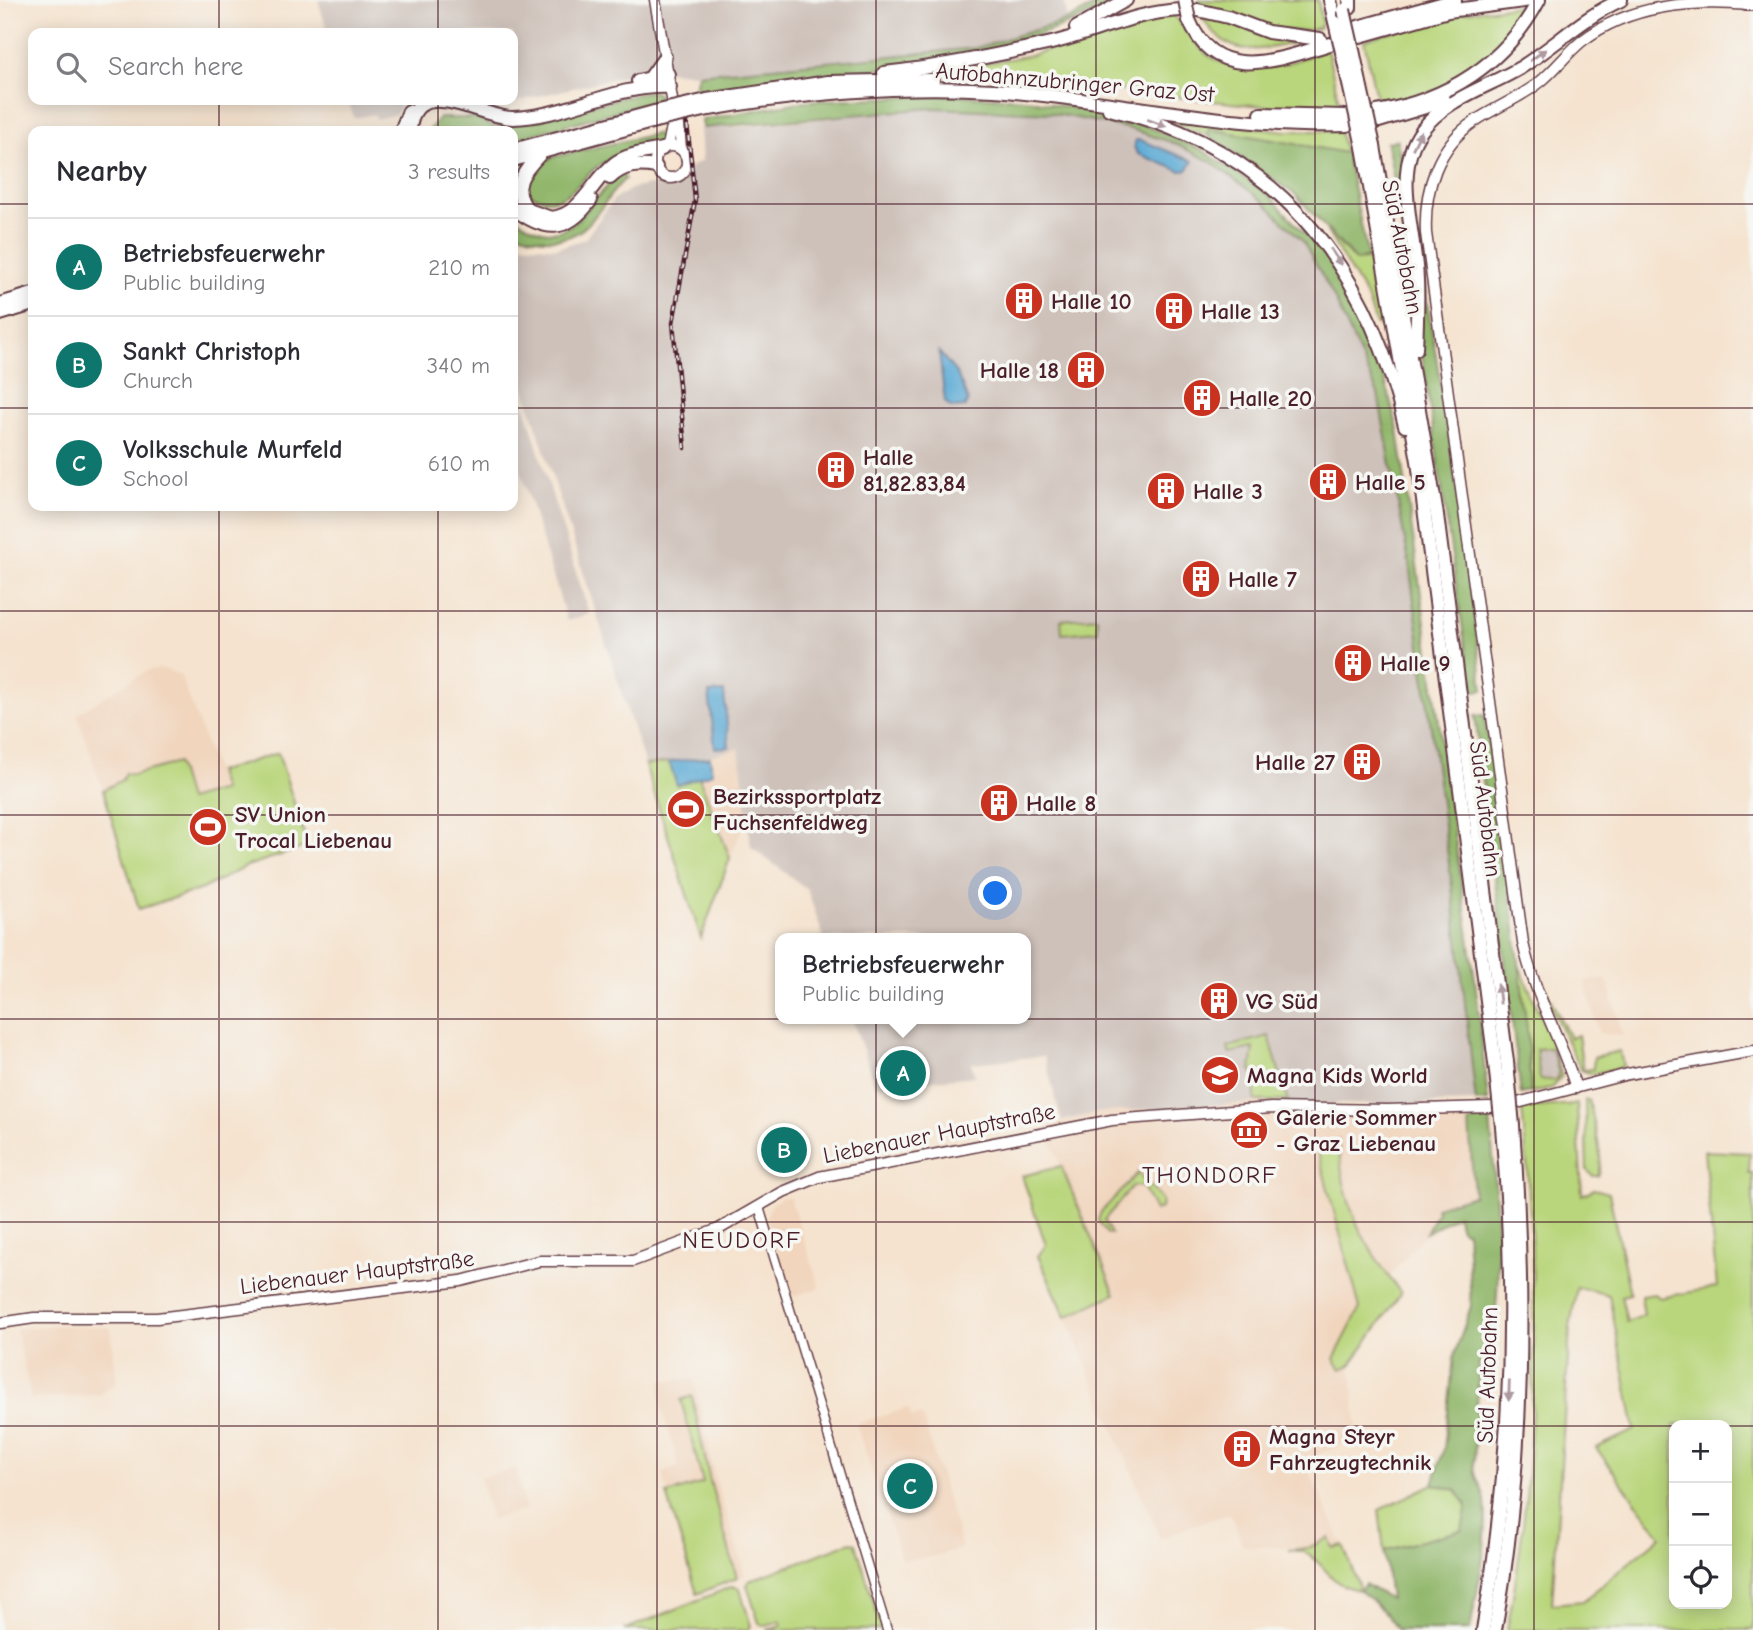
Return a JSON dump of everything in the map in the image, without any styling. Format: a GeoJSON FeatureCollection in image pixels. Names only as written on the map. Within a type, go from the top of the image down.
{"type":"FeatureCollection","features":[{"type":"Feature","properties":{"kind":"highway"},"geometry":{"type":"LineString","coordinates":[[1030,47],[1079,27],[1126,0]]}},
{"type":"Feature","properties":{"kind":"highway"},"geometry":{"type":"LineString","coordinates":[[1356,32],[1431,3],[1455,0]]}},
{"type":"Feature","properties":{"kind":"highway"},"geometry":{"type":"LineString","coordinates":[[1356,32],[1448,11],[1531,0]]}},
{"type":"Feature","properties":{"kind":"highway"},"geometry":{"type":"LineString","coordinates":[[1469,94],[1402,116],[1378,116],[1453,88],[1487,65],[1527,28],[1539,0]]}},
{"type":"Feature","properties":{"kind":"highway"},"geometry":{"type":"LineString","coordinates":[[1451,98],[1506,59],[1547,0]]}},
{"type":"Feature","properties":{"kind":"highway"},"geometry":{"type":"LineString","coordinates":[[1416,378],[1417,279],[1408,188],[1409,160],[1422,129],[1440,112],[1519,68],[1592,14],[1621,0]]}},
{"type":"Feature","properties":{"kind":"highway","name":"Süd Autobahn"},"geometry":{"type":"LineString","coordinates":[[1339,3],[1356,32],[1347,51]]}},
{"type":"Feature","properties":{"kind":"highway","name":"Süd Autobahn"},"geometry":{"type":"LineString","coordinates":[[1339,3],[1335,22],[1347,51],[1355,83],[1416,378],[1452,622],[1520,1241],[1521,1369],[1514,1485],[1495,1630]]}},
{"type":"Feature","properties":{"kind":"highway"},"geometry":{"type":"LineString","coordinates":[[828,82],[978,60],[1145,14],[1190,10],[1228,17],[1268,32],[1326,40],[1266,62],[1236,62],[1208,48],[1190,10]]}},
{"type":"Feature","properties":{"kind":"highway"},"geometry":{"type":"LineString","coordinates":[[650,78],[665,57]]}},
{"type":"Feature","properties":{"kind":"highway"},"geometry":{"type":"LineString","coordinates":[[487,105],[515,110],[650,78],[670,86]]}},
{"type":"Feature","properties":{"kind":"highway","name":"Autobahnzubringer Graz Ost"},"geometry":{"type":"LineString","coordinates":[[518,149],[708,104],[828,82],[917,80],[1005,83],[1256,113],[1346,120],[1308,126],[995,90],[910,88],[821,92],[708,104]]}},
{"type":"Feature","properties":{"kind":"highway"},"geometry":{"type":"LineString","coordinates":[[462,105],[491,116],[516,118],[641,88],[670,86]]}},
{"type":"Feature","properties":{"kind":"highway"},"geometry":{"type":"LineString","coordinates":[[1068,98],[1150,121],[1215,148],[1265,181],[1312,227],[1336,256],[1363,304],[1390,371],[1409,442],[1418,461]]}},
{"type":"Feature","properties":{"kind":"highway"},"geometry":{"type":"LineString","coordinates":[[403,126],[414,105]]}},
{"type":"Feature","properties":{"kind":"highway"},"geometry":{"type":"LineString","coordinates":[[413,126],[417,112],[427,105]]}},
{"type":"Feature","properties":{"kind":"highway","name":"Autobahnzubringer Graz Ost"},"geometry":{"type":"LineString","coordinates":[[518,158],[655,116]]}},
{"type":"Feature","properties":{"kind":"highway"},"geometry":{"type":"LineString","coordinates":[[543,151],[523,172],[519,194],[528,210],[551,218],[572,210],[602,175],[619,160],[665,147]]}},
{"type":"Feature","properties":{"kind":"highway","name":"Süd Autobahn"},"geometry":{"type":"LineString","coordinates":[[1368,147],[1418,461],[1501,1063]]}},
{"type":"Feature","properties":{"kind":"highway"},"geometry":{"type":"LineString","coordinates":[[518,211],[538,224],[565,224],[584,211],[600,188],[618,170],[640,164],[656,167]]}},
{"type":"Feature","properties":{"kind":"highway"},"geometry":{"type":"LineString","coordinates":[[0,304],[28,295]]}},
{"type":"Feature","properties":{"kind":"highway"},"geometry":{"type":"LineString","coordinates":[[0,314],[28,306]]}},
{"type":"Feature","properties":{"kind":"highway","name":"Süd Autobahn"},"geometry":{"type":"LineString","coordinates":[[1483,1630],[1498,1537],[1508,1400],[1511,1280],[1508,1127]]}},
{"type":"Feature","properties":{"kind":"main road"},"geometry":{"type":"LineString","coordinates":[[655,0],[670,86]]}},
{"type":"Feature","properties":{"kind":"main road"},"geometry":{"type":"LineString","coordinates":[[1576,1088],[1563,1049],[1530,973],[1523,943],[1426,233],[1427,196],[1438,163],[1458,136],[1472,123],[1541,81],[1582,41],[1605,26],[1642,10],[1678,2],[1699,0],[1751,4]]}},
{"type":"Feature","properties":{"kind":"main road"},"geometry":{"type":"LineString","coordinates":[[676,125],[681,149],[687,158],[683,174],[667,177],[656,167],[657,156],[665,147],[676,125]]}},
{"type":"Feature","properties":{"kind":"main road"},"geometry":{"type":"LineString","coordinates":[[665,147],[681,149]]}},
{"type":"Feature","properties":{"kind":"main road"},"geometry":{"type":"LineString","coordinates":[[1521,1102],[1633,1073],[1753,1051]]}},
{"type":"Feature","properties":{"kind":"main road","name":"Liebenauer Hauptstraße"},"geometry":{"type":"LineString","coordinates":[[0,1323],[34,1318],[157,1318],[461,1281],[539,1261],[633,1261],[719,1229],[795,1187],[846,1170],[1112,1120],[1271,1108],[1387,1111],[1490,1107]]}},
{"type":"Feature","properties":{"kind":"street"},"geometry":{"type":"LineString","coordinates":[[759,1207],[887,1630]]}},
{"type":"Feature","properties":{"kind":"shaded area"},"geometry":{"type":"Polygon","coordinates":[[[318,0],[1064,0],[1068,20],[976,48],[698,74],[651,69],[518,101],[518,28],[326,28],[318,0]]]}},
{"type":"Feature","properties":{"kind":"shaded area"},"geometry":{"type":"Polygon","coordinates":[[[350,105],[400,105],[396,114],[376,119],[374,114],[354,118],[350,105]]]}},
{"type":"Feature","properties":{"kind":"shaded area"},"geometry":{"type":"Polygon","coordinates":[[[933,108],[1051,113],[1127,128],[1171,142],[1210,161],[1263,201],[1303,241],[1333,295],[1378,394],[1409,563],[1452,886],[1476,1102],[1379,1105],[1266,1102],[1101,1112],[1062,1121],[1044,1056],[971,1063],[975,1076],[876,1086],[854,1024],[1031,1024],[1031,933],[822,933],[807,889],[751,847],[739,748],[698,759],[645,765],[518,369],[518,244],[557,248],[585,239],[614,199],[633,188],[682,179],[693,165],[702,161],[700,128],[744,127],[933,108]]]}},
{"type":"Feature","properties":{"kind":"shaded area"},"geometry":{"type":"Polygon","coordinates":[[[521,394],[589,614],[567,621],[518,462],[518,395],[521,394]]]}},
{"type":"Feature","properties":{"kind":"shaded area"},"geometry":{"type":"Polygon","coordinates":[[[166,669],[181,676],[223,790],[187,800],[177,763],[132,775],[103,790],[77,714],[148,670],[166,669]]]}},
{"type":"Feature","properties":{"kind":"shaded area"},"geometry":{"type":"Polygon","coordinates":[[[739,748],[747,817],[730,858],[699,777],[712,773],[710,758],[698,759],[739,748]]]}},
{"type":"Feature","properties":{"kind":"shaded area"},"geometry":{"type":"Polygon","coordinates":[[[1607,979],[1623,1036],[1599,1033],[1585,981],[1607,979]]]}},
{"type":"Feature","properties":{"kind":"shaded area"},"geometry":{"type":"Polygon","coordinates":[[[1552,1047],[1559,1076],[1540,1080],[1536,1049],[1552,1047]]]}},
{"type":"Feature","properties":{"kind":"shaded area"},"geometry":{"type":"Polygon","coordinates":[[[1266,1102],[1333,1104],[1335,1114],[1458,1113],[1469,1122],[1474,1195],[1438,1212],[1426,1233],[1389,1277],[1356,1228],[1340,1169],[1338,1141],[1318,1152],[1360,1308],[1334,1359],[1341,1369],[1351,1365],[1358,1437],[1305,1461],[1343,1545],[1333,1548],[1329,1539],[1308,1548],[1243,1546],[1230,1514],[1190,1526],[1160,1539],[1066,1317],[1115,1294],[1050,1139],[1055,1124],[1101,1112],[1266,1102]]]}},
{"type":"Feature","properties":{"kind":"shaded area"},"geometry":{"type":"Polygon","coordinates":[[[782,1197],[790,1198],[820,1288],[792,1297],[766,1217],[772,1204],[782,1197]]]}},
{"type":"Feature","properties":{"kind":"shaded area"},"geometry":{"type":"Polygon","coordinates":[[[58,1325],[111,1327],[117,1382],[99,1395],[31,1399],[16,1329],[58,1325]]]}},
{"type":"Feature","properties":{"kind":"shaded area"},"geometry":{"type":"Polygon","coordinates":[[[694,1379],[715,1477],[745,1575],[697,1594],[662,1473],[679,1467],[662,1408],[660,1381],[694,1379]]]}},
{"type":"Feature","properties":{"kind":"shaded area"},"geometry":{"type":"Polygon","coordinates":[[[908,1408],[912,1418],[922,1415],[962,1548],[931,1557],[902,1560],[856,1424],[908,1408]]]}},
{"type":"Feature","properties":{"kind":"shaded area"},"geometry":{"type":"Polygon","coordinates":[[[516,1468],[525,1509],[491,1520],[480,1478],[516,1468]]]}},
{"type":"Feature","properties":{"kind":"green space"},"geometry":{"type":"Polygon","coordinates":[[[1097,0],[1120,0],[1069,24],[965,54],[858,72],[694,93],[698,74],[976,48],[1068,20],[1098,4],[1097,0]]]}},
{"type":"Feature","properties":{"kind":"green space"},"geometry":{"type":"Polygon","coordinates":[[[1199,0],[1318,0],[1322,23],[1319,28],[1304,31],[1274,29],[1200,7],[1199,0]]]}},
{"type":"Feature","properties":{"kind":"green space"},"geometry":{"type":"Polygon","coordinates":[[[1522,5],[1520,17],[1503,43],[1461,76],[1436,90],[1378,107],[1364,40],[1450,14],[1522,5]]]}},
{"type":"Feature","properties":{"kind":"green space"},"geometry":{"type":"Polygon","coordinates":[[[1173,15],[1208,55],[1237,67],[1283,64],[1327,49],[1341,111],[1239,104],[1036,80],[934,72],[1032,55],[1105,31],[1173,15]]]}},
{"type":"Feature","properties":{"kind":"green space"},"geometry":{"type":"Polygon","coordinates":[[[1202,17],[1227,22],[1275,38],[1301,42],[1258,49],[1234,46],[1223,41],[1202,17]]]}},
{"type":"Feature","properties":{"kind":"green space"},"geometry":{"type":"Polygon","coordinates":[[[651,91],[658,94],[660,99],[518,139],[518,126],[506,126],[651,91]]]}},
{"type":"Feature","properties":{"kind":"green space"},"geometry":{"type":"Polygon","coordinates":[[[953,95],[1025,99],[1122,117],[1125,122],[1144,125],[1202,150],[1268,194],[1325,255],[1345,286],[1379,357],[1398,430],[1475,980],[1488,1101],[1476,1102],[1452,886],[1409,563],[1378,394],[1333,295],[1303,241],[1263,201],[1210,161],[1171,142],[1127,128],[1051,113],[933,108],[703,128],[702,120],[805,101],[953,95]]]}},
{"type":"Feature","properties":{"kind":"green space"},"geometry":{"type":"Polygon","coordinates":[[[1154,116],[1286,131],[1339,131],[1346,153],[1209,129],[1207,135],[1154,116]]]}},
{"type":"Feature","properties":{"kind":"green space"},"geometry":{"type":"Polygon","coordinates":[[[439,118],[476,118],[492,126],[433,126],[439,118]]]}},
{"type":"Feature","properties":{"kind":"green space"},"geometry":{"type":"Polygon","coordinates":[[[1209,129],[1346,153],[1368,257],[1356,261],[1296,195],[1207,135],[1209,129]]]}},
{"type":"Feature","properties":{"kind":"green space"},"geometry":{"type":"Polygon","coordinates":[[[664,132],[660,140],[647,150],[611,160],[595,168],[574,189],[559,198],[550,200],[537,197],[528,192],[524,185],[535,165],[553,157],[664,132]]]}},
{"type":"Feature","properties":{"kind":"green space"},"geometry":{"type":"Polygon","coordinates":[[[1397,140],[1446,414],[1483,690],[1472,691],[1404,234],[1387,142],[1397,140]]]}},
{"type":"Feature","properties":{"kind":"green space"},"geometry":{"type":"Polygon","coordinates":[[[622,174],[625,179],[591,221],[578,232],[560,239],[540,239],[518,232],[518,218],[533,228],[550,232],[563,230],[575,222],[608,185],[622,174]]]}},
{"type":"Feature","properties":{"kind":"green space"},"geometry":{"type":"Polygon","coordinates":[[[1326,230],[1355,261],[1372,259],[1382,309],[1380,326],[1376,324],[1367,298],[1326,230]]]}},
{"type":"Feature","properties":{"kind":"green space"},"geometry":{"type":"Polygon","coordinates":[[[1097,617],[1098,631],[1062,634],[1061,620],[1097,617]]]}},
{"type":"Feature","properties":{"kind":"green space"},"geometry":{"type":"Polygon","coordinates":[[[1484,715],[1499,797],[1527,1030],[1531,1092],[1521,1094],[1475,716],[1484,715]]]}},
{"type":"Feature","properties":{"kind":"green space","name":"SV Union Trocal Liebenau"},"geometry":{"type":"Polygon","coordinates":[[[278,753],[308,846],[247,866],[202,889],[139,909],[103,790],[122,780],[125,773],[132,775],[177,763],[188,800],[223,790],[217,772],[278,753]]]}},
{"type":"Feature","properties":{"kind":"green space"},"geometry":{"type":"Polygon","coordinates":[[[669,762],[677,785],[699,777],[730,858],[701,938],[645,765],[669,762]]]}},
{"type":"Feature","properties":{"kind":"green space"},"geometry":{"type":"Polygon","coordinates":[[[1519,965],[1550,1037],[1562,1076],[1551,1088],[1531,1092],[1519,965]],[[1552,1048],[1536,1049],[1540,1080],[1556,1079],[1559,1075],[1552,1048]]]}},
{"type":"Feature","properties":{"kind":"green space"},"geometry":{"type":"Polygon","coordinates":[[[1547,992],[1570,1038],[1578,1035],[1583,1070],[1593,1069],[1594,1057],[1620,1051],[1623,1067],[1592,1074],[1581,1070],[1547,999],[1547,992]]]}},
{"type":"Feature","properties":{"kind":"green space"},"geometry":{"type":"Polygon","coordinates":[[[1269,1036],[1288,1101],[1255,1101],[1255,1074],[1251,1070],[1254,1048],[1229,1053],[1228,1047],[1269,1036]]]}},
{"type":"Feature","properties":{"kind":"green space"},"geometry":{"type":"Polygon","coordinates":[[[1585,1100],[1589,1100],[1598,1140],[1598,1176],[1593,1176],[1587,1170],[1585,1100]]]}},
{"type":"Feature","properties":{"kind":"green space"},"geometry":{"type":"Polygon","coordinates":[[[1577,1104],[1582,1195],[1594,1189],[1609,1193],[1630,1294],[1621,1296],[1627,1322],[1644,1315],[1641,1296],[1655,1294],[1660,1298],[1717,1287],[1704,1151],[1750,1153],[1749,1174],[1753,1174],[1753,1630],[1507,1630],[1526,1501],[1531,1435],[1533,1304],[1528,1173],[1522,1108],[1577,1104]],[[1577,1287],[1570,1327],[1552,1604],[1583,1601],[1661,1536],[1596,1448],[1635,1430],[1609,1295],[1577,1287]]]}},
{"type":"Feature","properties":{"kind":"green space"},"geometry":{"type":"Polygon","coordinates":[[[1490,1117],[1498,1247],[1495,1320],[1489,1347],[1479,1364],[1474,1466],[1484,1496],[1486,1517],[1479,1582],[1470,1630],[1397,1630],[1385,1613],[1360,1590],[1365,1584],[1390,1599],[1384,1551],[1462,1530],[1467,1505],[1456,1490],[1433,1484],[1444,1449],[1454,1356],[1471,1306],[1467,1232],[1461,1229],[1457,1215],[1426,1233],[1437,1212],[1436,1207],[1474,1195],[1469,1122],[1490,1117]]]}},
{"type":"Feature","properties":{"kind":"green space"},"geometry":{"type":"Polygon","coordinates":[[[1338,1140],[1344,1185],[1356,1222],[1375,1257],[1401,1293],[1351,1365],[1341,1369],[1334,1359],[1360,1308],[1318,1152],[1338,1140]]]}},
{"type":"Feature","properties":{"kind":"green space"},"geometry":{"type":"Polygon","coordinates":[[[1061,1166],[1115,1294],[1066,1317],[1038,1256],[1046,1245],[1022,1176],[1061,1166]]]}},
{"type":"Feature","properties":{"kind":"green space"},"geometry":{"type":"Polygon","coordinates":[[[1138,1173],[1162,1200],[1161,1208],[1155,1211],[1143,1187],[1133,1186],[1104,1220],[1111,1234],[1107,1234],[1098,1220],[1101,1212],[1138,1173]]]}},
{"type":"Feature","properties":{"kind":"green space"},"geometry":{"type":"Polygon","coordinates":[[[692,1396],[710,1481],[737,1578],[697,1594],[667,1494],[703,1483],[681,1400],[692,1396]]]}},
{"type":"Feature","properties":{"kind":"green space"},"geometry":{"type":"Polygon","coordinates":[[[1433,1484],[1456,1490],[1467,1505],[1463,1530],[1384,1551],[1379,1510],[1433,1484]]]}},
{"type":"Feature","properties":{"kind":"green space"},"geometry":{"type":"Polygon","coordinates":[[[1329,1538],[1333,1548],[1343,1545],[1360,1590],[1337,1581],[1308,1554],[1288,1550],[1308,1548],[1329,1538]]]}},
{"type":"Feature","properties":{"kind":"green space"},"geometry":{"type":"Polygon","coordinates":[[[851,1542],[856,1544],[882,1630],[767,1630],[781,1625],[780,1621],[763,1626],[759,1623],[747,1585],[749,1581],[851,1542]]]}},
{"type":"Feature","properties":{"kind":"green space"},"geometry":{"type":"Polygon","coordinates":[[[733,1586],[740,1589],[751,1626],[748,1630],[624,1630],[733,1586]]]}},
{"type":"Feature","properties":{"kind":"water"},"geometry":{"type":"Polygon","coordinates":[[[1136,140],[1193,161],[1187,170],[1181,171],[1138,154],[1134,147],[1136,140]]]}},
{"type":"Feature","properties":{"kind":"water"},"geometry":{"type":"Polygon","coordinates":[[[939,352],[957,374],[968,400],[965,407],[952,408],[945,402],[939,352]]]}},
{"type":"Feature","properties":{"kind":"water"},"geometry":{"type":"Polygon","coordinates":[[[724,692],[729,747],[715,748],[709,693],[724,692]]]}},
{"type":"Feature","properties":{"kind":"water"},"geometry":{"type":"Polygon","coordinates":[[[710,757],[712,773],[677,785],[669,762],[710,757]]]}},
{"type":"Feature","properties":{"kind":"railway"},"geometry":{"type":"LineString","coordinates":[[685,448],[673,323],[695,200],[687,123]]}},
{"type":"Feature","properties":{"kind":"place","name":"Halle 10"},"geometry":{"type":"Point","coordinates":[1024,301]}},
{"type":"Feature","properties":{"kind":"place","name":"Halle 13"},"geometry":{"type":"Point","coordinates":[1174,311]}},
{"type":"Feature","properties":{"kind":"place","name":"Halle 18"},"geometry":{"type":"Point","coordinates":[1086,370]}},
{"type":"Feature","properties":{"kind":"place","name":"Halle 20"},"geometry":{"type":"Point","coordinates":[1202,398]}},
{"type":"Feature","properties":{"kind":"place","name":"Halle 81,82.83,84"},"geometry":{"type":"Point","coordinates":[836,470]}},
{"type":"Feature","properties":{"kind":"place","name":"Halle 5"},"geometry":{"type":"Point","coordinates":[1328,482]}},
{"type":"Feature","properties":{"kind":"place","name":"Halle 3"},"geometry":{"type":"Point","coordinates":[1166,491]}},
{"type":"Feature","properties":{"kind":"place","name":"Halle 7"},"geometry":{"type":"Point","coordinates":[1201,579]}},
{"type":"Feature","properties":{"kind":"place","name":"Halle 9"},"geometry":{"type":"Point","coordinates":[1353,663]}},
{"type":"Feature","properties":{"kind":"place","name":"Halle 27"},"geometry":{"type":"Point","coordinates":[1362,762]}},
{"type":"Feature","properties":{"kind":"place","name":"Halle 8"},"geometry":{"type":"Point","coordinates":[999,803]}},
{"type":"Feature","properties":{"kind":"place","name":"Bezirkssportplatz Fuchsenfeldweg"},"geometry":{"type":"Point","coordinates":[686,809]}},
{"type":"Feature","properties":{"kind":"place","name":"SV Union Trocal Liebenau"},"geometry":{"type":"Point","coordinates":[208,827]}},
{"type":"Feature","properties":{"kind":"place","name":"VG Süd"},"geometry":{"type":"Point","coordinates":[1219,1001]}},
{"type":"Feature","properties":{"kind":"place","name":"Betriebsfeuerwehr"},"geometry":{"type":"Point","coordinates":[903,1073]}},
{"type":"Feature","properties":{"kind":"place","name":"Magna Kids World"},"geometry":{"type":"Point","coordinates":[1220,1075]}},
{"type":"Feature","properties":{"kind":"place","name":"Galerie Sommer - Graz Liebenau"},"geometry":{"type":"Point","coordinates":[1249,1130]}},
{"type":"Feature","properties":{"kind":"place","name":"Sankt Christoph"},"geometry":{"type":"Point","coordinates":[784,1150]}},
{"type":"Feature","properties":{"kind":"place","name":"Magna Steyr Fahrzeugtechnik"},"geometry":{"type":"Point","coordinates":[1242,1449]}},
{"type":"Feature","properties":{"kind":"place","name":"Volksschule Murfeld"},"geometry":{"type":"Point","coordinates":[910,1486]}},
{"type":"Feature","properties":{"kind":"district","name":"THONDORF"},"geometry":{"type":"Point","coordinates":[1210,1175]}},
{"type":"Feature","properties":{"kind":"district","name":"NEUDORF"},"geometry":{"type":"Point","coordinates":[742,1240]}}]}
